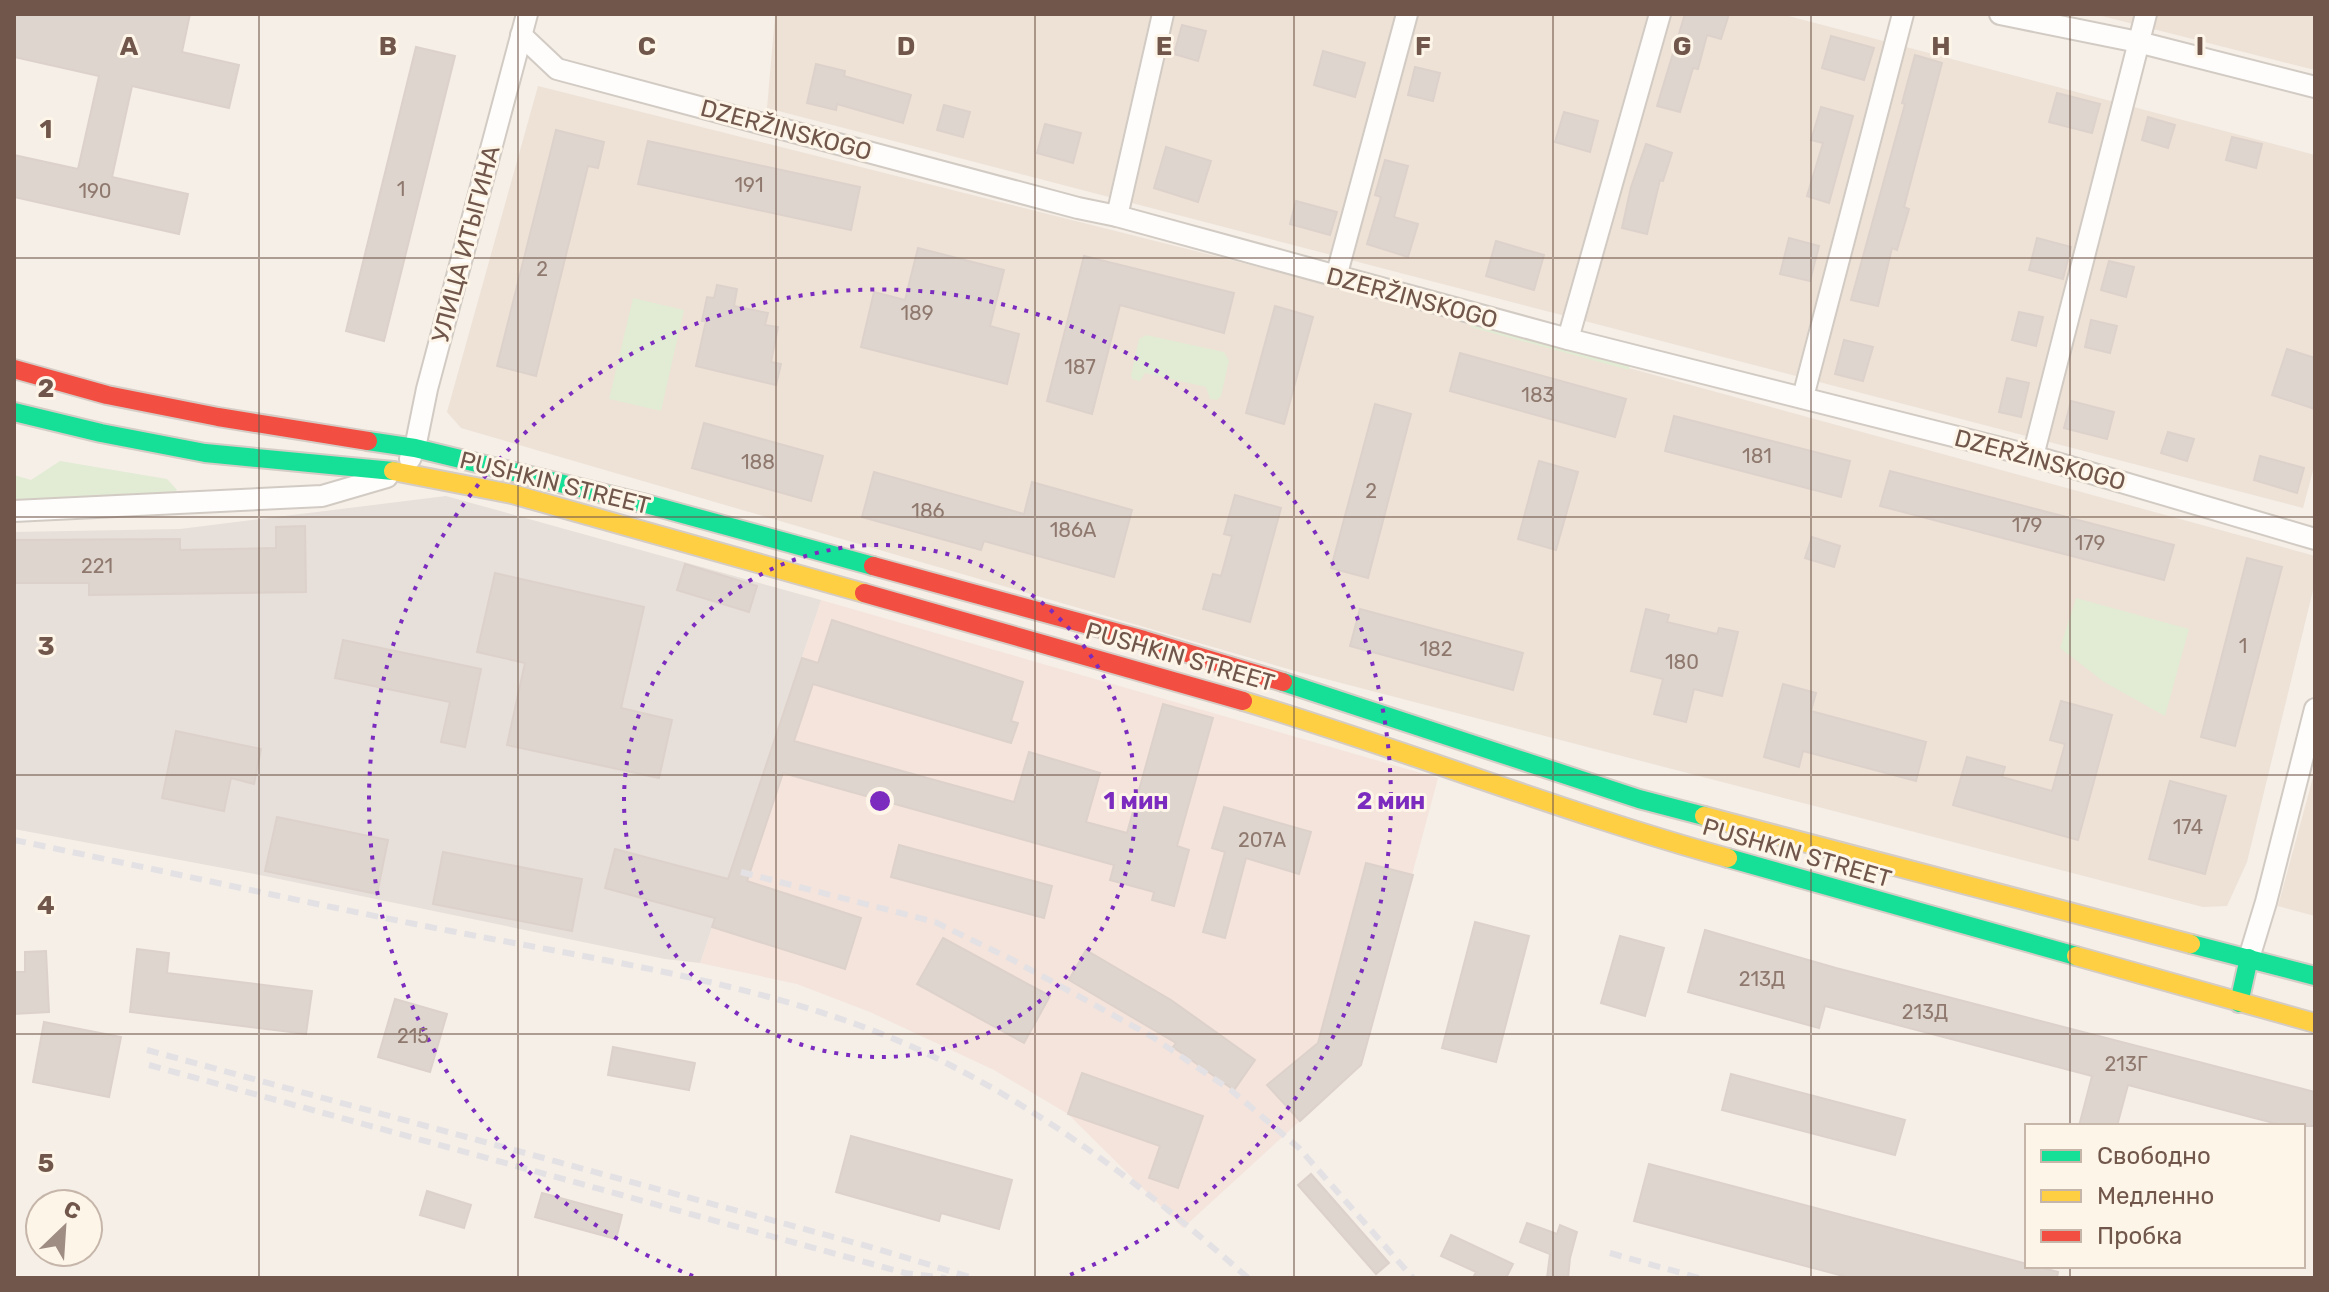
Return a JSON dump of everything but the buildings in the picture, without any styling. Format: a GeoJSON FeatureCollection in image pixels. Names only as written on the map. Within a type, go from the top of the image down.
{"type":"FeatureCollection","features":[{"type":"Feature","properties":{"kind":"main road","name":"PUSHKIN STREET"},"geometry":{"type":"LineString","coordinates":[[14,369],[107,395],[218,417],[415,448],[650,505],[1144,640],[1639,799],[2315,976]]}},
{"type":"Feature","properties":{"kind":"main road","name":"PUSHKIN STREET"},"geometry":{"type":"LineString","coordinates":[[14,412],[205,453],[403,472],[527,498],[1151,673],[1359,736],[1673,843],[2315,1023]]}},
{"type":"Feature","properties":{"kind":"main road"},"geometry":{"type":"LineString","coordinates":[[2239,1003],[2249,958]]}},
{"type":"Feature","properties":{"kind":"street","name":"УЛИЦА ИТЫГИНА"},"geometry":{"type":"LineString","coordinates":[[403,472],[415,448],[427,389],[527,14]]}},
{"type":"Feature","properties":{"kind":"street"},"geometry":{"type":"LineString","coordinates":[[1117,216],[1163,14]]}},
{"type":"Feature","properties":{"kind":"street"},"geometry":{"type":"LineString","coordinates":[[1336,277],[1407,14]]}},
{"type":"Feature","properties":{"kind":"street"},"geometry":{"type":"LineString","coordinates":[[1568,339],[1660,14]]}},
{"type":"Feature","properties":{"kind":"street"},"geometry":{"type":"LineString","coordinates":[[1803,397],[1903,14]]}},
{"type":"Feature","properties":{"kind":"street"},"geometry":{"type":"LineString","coordinates":[[2000,14],[2138,42],[2315,87]]}},
{"type":"Feature","properties":{"kind":"street"},"geometry":{"type":"LineString","coordinates":[[2033,456],[2146,14]]}},
{"type":"Feature","properties":{"kind":"street","name":"DZERŽINSKOGO"},"geometry":{"type":"LineString","coordinates":[[521,35],[557,69],[1117,216],[1568,339],[2033,456],[2315,539]]}},
{"type":"Feature","properties":{"kind":"street"},"geometry":{"type":"LineString","coordinates":[[14,511],[322,496],[403,472]]}},
{"type":"Feature","properties":{"kind":"street"},"geometry":{"type":"LineString","coordinates":[[2249,958],[2281,848],[2315,709]]}},
{"type":"Feature","properties":{"kind":"shaded area"},"geometry":{"type":"Polygon","coordinates":[[[1781,14],[2315,155],[2315,463],[2303,508],[767,108],[775,16],[1781,14]]]}},
{"type":"Feature","properties":{"kind":"shaded area"},"geometry":{"type":"Polygon","coordinates":[[[2094,14],[2315,14],[2315,70],[2094,14]]]}},
{"type":"Feature","properties":{"kind":"shaded area"},"geometry":{"type":"Polygon","coordinates":[[[538,86],[1271,270],[2315,556],[2315,582],[2247,862],[2227,906],[2203,907],[1295,671],[461,428],[447,412],[538,86]]]}},
{"type":"Feature","properties":{"kind":"shaded area"},"geometry":{"type":"Polygon","coordinates":[[[446,496],[821,600],[700,963],[665,959],[255,874],[14,829],[14,532],[180,529],[446,496]]]}},
{"type":"Feature","properties":{"kind":"shaded area"},"geometry":{"type":"Polygon","coordinates":[[[821,600],[1438,778],[1361,1065],[1183,1228],[1068,1114],[994,1070],[870,1012],[797,984],[700,963],[821,600]]]}},
{"type":"Feature","properties":{"kind":"shaded area"},"geometry":{"type":"Polygon","coordinates":[[[2315,770],[2315,916],[2278,906],[2315,770]]]}},
{"type":"Feature","properties":{"kind":"green space"},"geometry":{"type":"Polygon","coordinates":[[[633,298],[684,310],[661,411],[609,399],[633,298]]]}},
{"type":"Feature","properties":{"kind":"green space"},"geometry":{"type":"Polygon","coordinates":[[[1473,322],[1630,363],[1629,370],[1470,327],[1473,322]]]}},
{"type":"Feature","properties":{"kind":"green space"},"geometry":{"type":"Polygon","coordinates":[[[1146,335],[1224,352],[1229,361],[1221,396],[1217,400],[1210,399],[1206,387],[1145,373],[1140,381],[1132,379],[1139,339],[1146,335]]]}},
{"type":"Feature","properties":{"kind":"green space"},"geometry":{"type":"Polygon","coordinates":[[[60,461],[167,479],[177,490],[170,496],[14,500],[14,475],[31,480],[60,461]]]}},
{"type":"Feature","properties":{"kind":"green space"},"geometry":{"type":"Polygon","coordinates":[[[2076,598],[2189,629],[2165,716],[2104,682],[2060,648],[2076,598]]]}},
{"type":"Feature","properties":{"kind":"railway"},"geometry":{"type":"LineString","coordinates":[[14,840],[704,981],[822,1013],[879,1033],[975,1078],[1058,1129],[1136,1185],[1248,1278]]}},
{"type":"Feature","properties":{"kind":"railway"},"geometry":{"type":"LineString","coordinates":[[741,872],[935,922],[1011,959],[1151,1036],[1232,1091],[1299,1148],[1413,1278]]}},
{"type":"Feature","properties":{"kind":"railway"},"geometry":{"type":"LineString","coordinates":[[147,1050],[874,1248],[973,1278]]}},
{"type":"Feature","properties":{"kind":"railway"},"geometry":{"type":"LineString","coordinates":[[149,1065],[905,1273],[946,1278]]}},
{"type":"Feature","properties":{"kind":"railway"},"geometry":{"type":"LineString","coordinates":[[1610,1253],[1699,1278]]}},
{"type":"Feature","properties":{"kind":"traffic: fast"},"geometry":{"type":"LineString","coordinates":[[14,412],[205,453],[393,471]]}},
{"type":"Feature","properties":{"kind":"traffic: fast"},"geometry":{"type":"LineString","coordinates":[[368,441],[415,448],[650,505],[873,566]]}},
{"type":"Feature","properties":{"kind":"traffic: fast"},"geometry":{"type":"LineString","coordinates":[[1283,682],[1639,799],[1704,816]]}},
{"type":"Feature","properties":{"kind":"traffic: fast"},"geometry":{"type":"LineString","coordinates":[[1728,858],[2076,956]]}},
{"type":"Feature","properties":{"kind":"traffic: fast"},"geometry":{"type":"LineString","coordinates":[[2191,944],[2315,976]]}},
{"type":"Feature","properties":{"kind":"traffic: fast"},"geometry":{"type":"LineString","coordinates":[[2239,1003],[2249,958]]}},
{"type":"Feature","properties":{"kind":"traffic: slow"},"geometry":{"type":"LineString","coordinates":[[393,471],[512,494],[864,593]]}},
{"type":"Feature","properties":{"kind":"traffic: slow"},"geometry":{"type":"LineString","coordinates":[[1243,701],[1728,858]]}},
{"type":"Feature","properties":{"kind":"traffic: slow"},"geometry":{"type":"LineString","coordinates":[[1704,816],[2191,944]]}},
{"type":"Feature","properties":{"kind":"traffic: slow"},"geometry":{"type":"LineString","coordinates":[[2076,956],[2315,1023]]}},
{"type":"Feature","properties":{"kind":"traffic: jam"},"geometry":{"type":"LineString","coordinates":[[14,369],[107,395],[368,441]]}},
{"type":"Feature","properties":{"kind":"traffic: jam"},"geometry":{"type":"LineString","coordinates":[[873,566],[1144,640],[1283,682]]}},
{"type":"Feature","properties":{"kind":"traffic: jam"},"geometry":{"type":"LineString","coordinates":[[864,593],[1243,701]]}}]}
